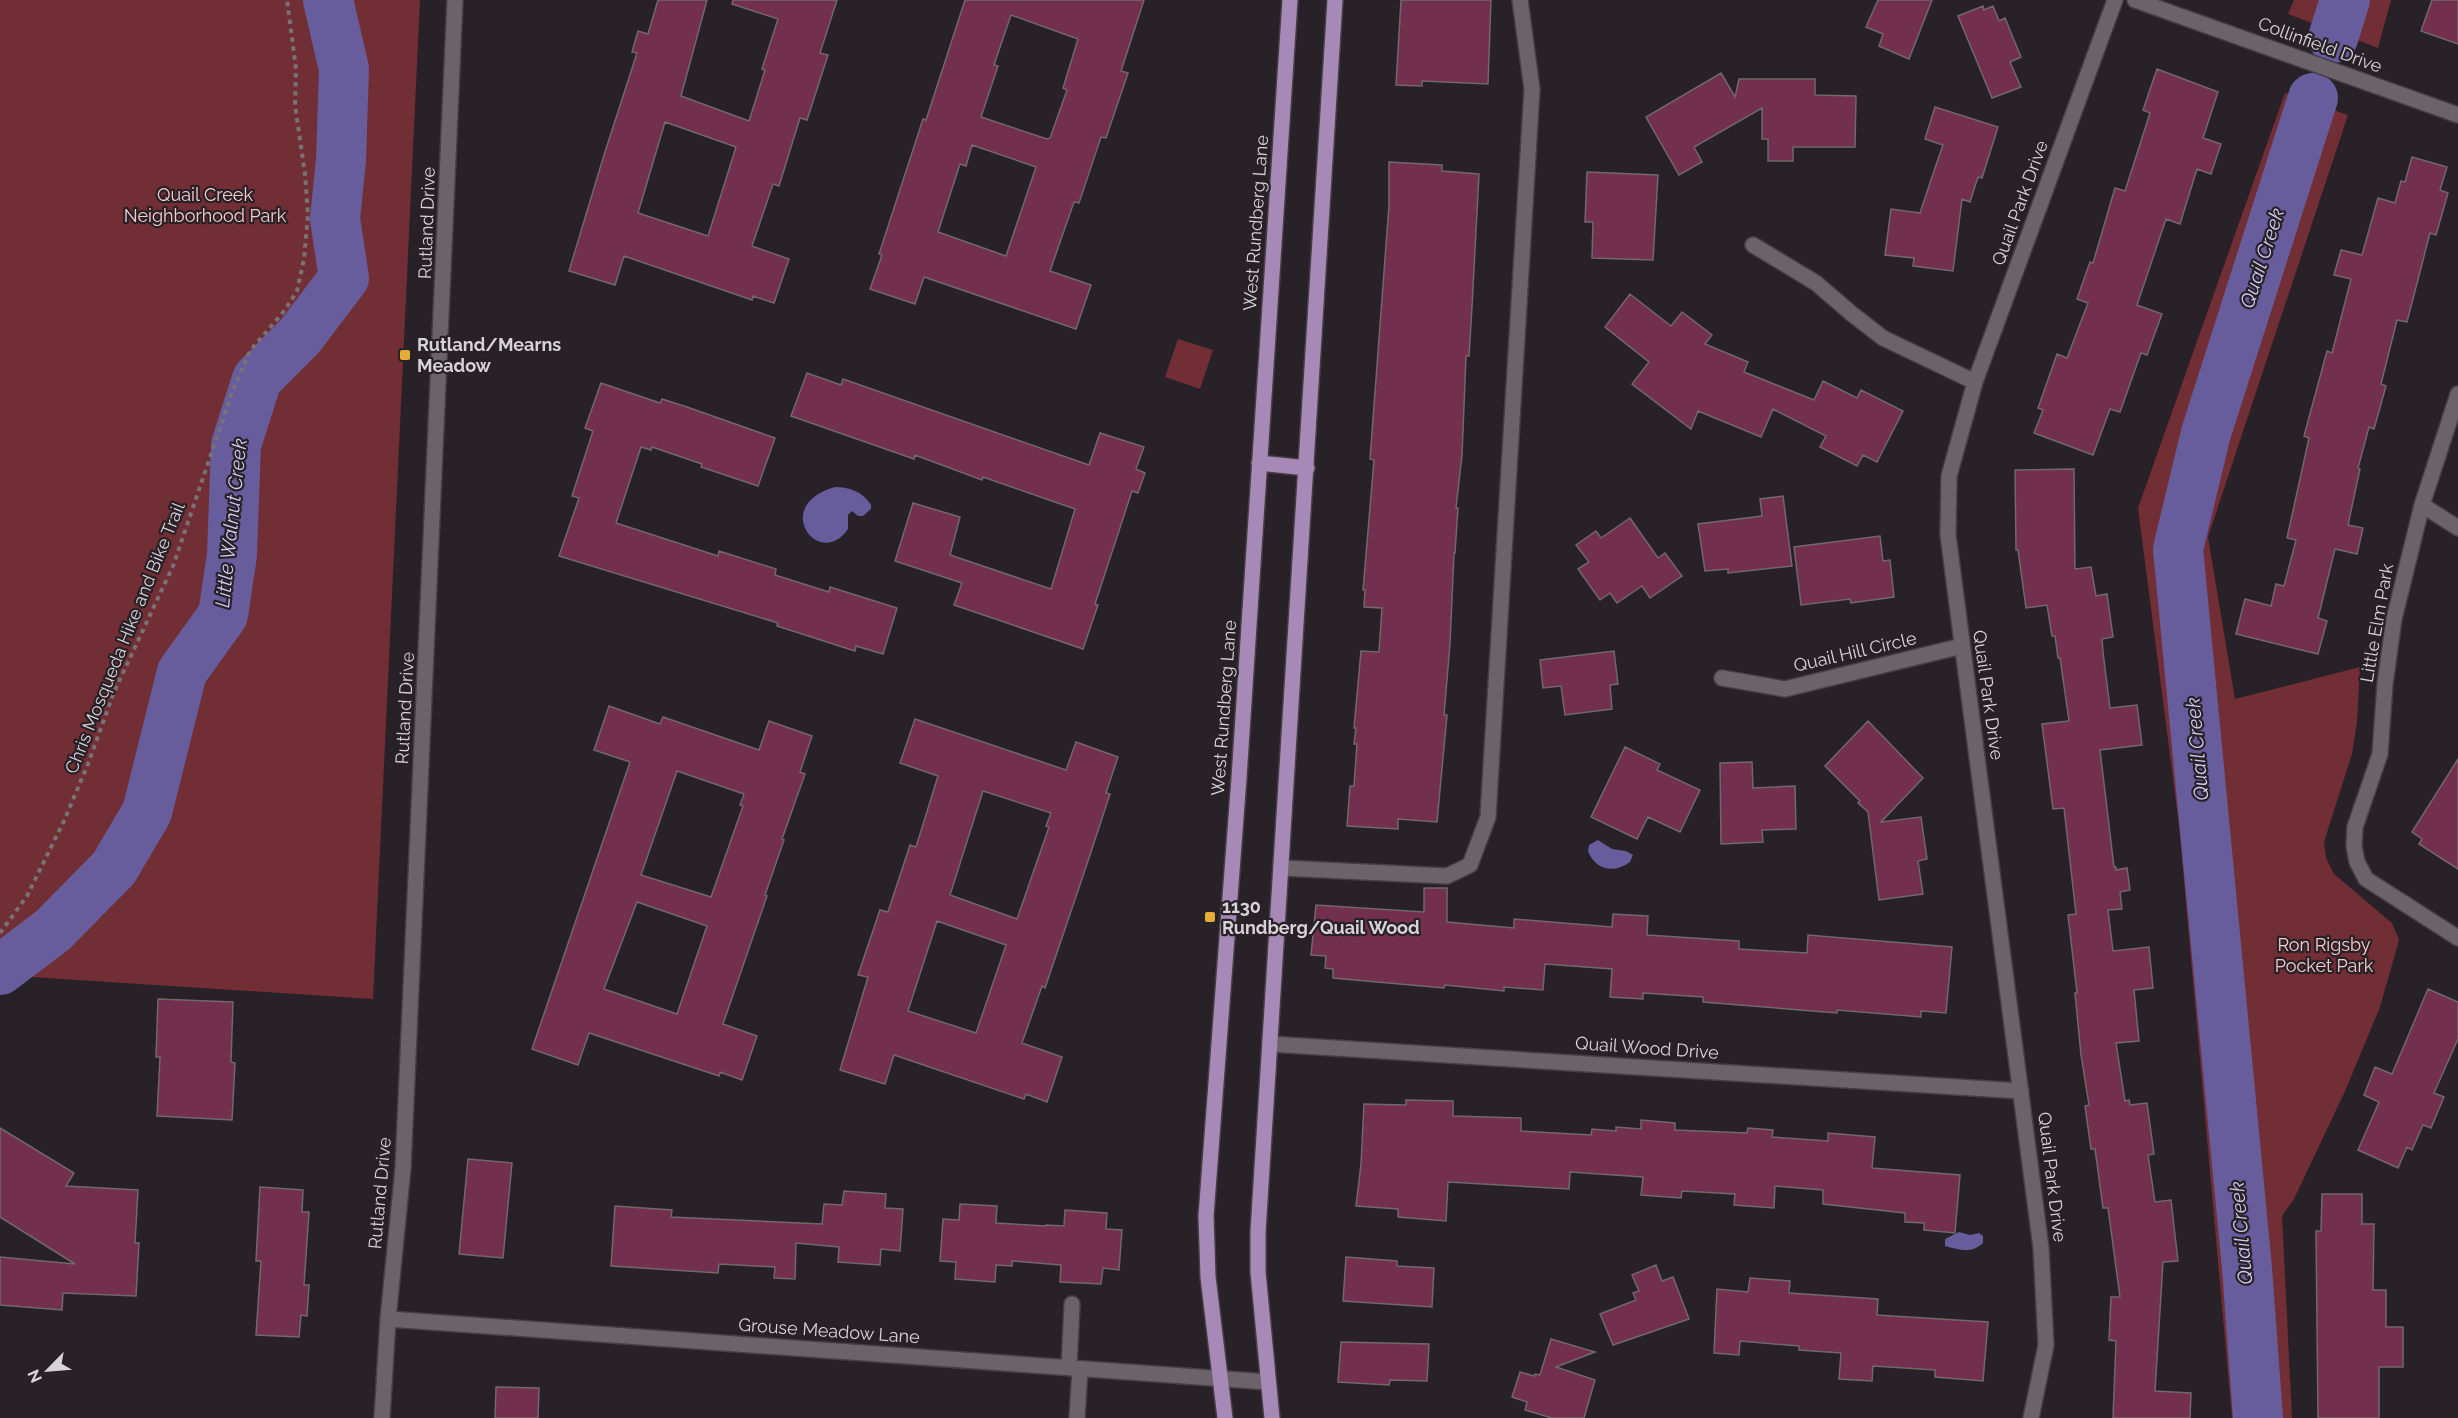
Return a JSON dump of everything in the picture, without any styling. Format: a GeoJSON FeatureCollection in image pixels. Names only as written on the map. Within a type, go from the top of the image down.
{"type":"FeatureCollection","features":[{"type":"Feature","properties":{"kind":"main road","name":"West Rundberg Lane"},"geometry":{"type":"LineString","coordinates":[[1225,1418],[1208,1277],[1206,1216],[1238,790],[1290,0]]}},
{"type":"Feature","properties":{"kind":"main road"},"geometry":{"type":"LineString","coordinates":[[1272,1418],[1258,1272],[1258,1232],[1335,0]]}},
{"type":"Feature","properties":{"kind":"main road"},"geometry":{"type":"LineString","coordinates":[[1259,463],[1307,468]]}},
{"type":"Feature","properties":{"kind":"street","name":"Rutland Drive"},"geometry":{"type":"LineString","coordinates":[[382,1418],[388,1319],[404,1157],[455,0]]}},
{"type":"Feature","properties":{"kind":"street"},"geometry":{"type":"LineString","coordinates":[[1282,868],[1447,876],[1470,865],[1488,817],[1532,89],[1520,0]]}},
{"type":"Feature","properties":{"kind":"street","name":"Quail Park Drive"},"geometry":{"type":"LineString","coordinates":[[2031,1418],[2046,1345],[2041,1248],[1948,535],[1949,476],[1975,382],[2115,0]]}},
{"type":"Feature","properties":{"kind":"street","name":"Collinfield Drive"},"geometry":{"type":"LineString","coordinates":[[2135,0],[2458,115]]}},
{"type":"Feature","properties":{"kind":"street"},"geometry":{"type":"LineString","coordinates":[[1753,245],[1816,283],[1883,338],[1975,382]]}},
{"type":"Feature","properties":{"kind":"street","name":"Little Elm Park"},"geometry":{"type":"LineString","coordinates":[[2458,394],[2422,506],[2394,619],[2385,684],[2380,754],[2355,827],[2354,846],[2357,862],[2366,879],[2458,938]]}},
{"type":"Feature","properties":{"kind":"street"},"geometry":{"type":"LineString","coordinates":[[2422,506],[2458,528]]}},
{"type":"Feature","properties":{"kind":"street","name":"Quail Hill Circle"},"geometry":{"type":"LineString","coordinates":[[1722,678],[1785,688],[1962,646]]}},
{"type":"Feature","properties":{"kind":"street","name":"Quail Wood Drive"},"geometry":{"type":"LineString","coordinates":[[1270,1044],[2021,1090]]}},
{"type":"Feature","properties":{"kind":"street"},"geometry":{"type":"LineString","coordinates":[[1072,1304],[1077,1418]]}},
{"type":"Feature","properties":{"kind":"street","name":"Grouse Meadow Lane"},"geometry":{"type":"LineString","coordinates":[[388,1319],[1268,1382]]}},
{"type":"Feature","properties":{"kind":"path","name":"Chris Mosqueda Hike and Bike Trail"},"geometry":{"type":"LineString","coordinates":[[0,933],[27,896],[64,821],[114,692],[173,566],[233,390],[250,351],[285,310],[297,291],[304,258],[308,215],[305,174],[295,105],[296,69],[287,0]]}},
{"type":"Feature","properties":{"kind":"green space","name":"Quail Creek Neighborhood Park"},"geometry":{"type":"Polygon","coordinates":[[[0,0],[420,0],[373,999],[0,975],[0,0]]]}},
{"type":"Feature","properties":{"kind":"green space"},"geometry":{"type":"Polygon","coordinates":[[[2294,0],[2391,0],[2378,48],[2288,14],[2294,0]]]}},
{"type":"Feature","properties":{"kind":"green space","name":"Ron Rigsby Pocket Park"},"geometry":{"type":"Polygon","coordinates":[[[2285,93],[2348,115],[2208,537],[2235,699],[2360,667],[2357,722],[2352,754],[2324,842],[2326,858],[2334,874],[2392,923],[2399,940],[2380,1007],[2346,1089],[2294,1199],[2282,1216],[2292,1418],[2232,1418],[2179,825],[2138,508],[2285,93]]]}},
{"type":"Feature","properties":{"kind":"green space"},"geometry":{"type":"Polygon","coordinates":[[[1178,339],[1213,350],[1200,389],[1165,377],[1178,339]]]}},
{"type":"Feature","properties":{"kind":"shaded area"},"geometry":{"type":"Polygon","coordinates":[[[835,487],[851,489],[860,494],[868,500],[871,509],[863,516],[858,516],[852,511],[848,515],[848,529],[836,540],[825,543],[814,539],[806,530],[803,519],[806,507],[816,496],[835,487]]]}},
{"type":"Feature","properties":{"kind":"shaded area"},"geometry":{"type":"Polygon","coordinates":[[[1598,840],[1612,849],[1626,851],[1633,855],[1630,862],[1612,869],[1600,866],[1588,851],[1589,845],[1598,840]]]}},
{"type":"Feature","properties":{"kind":"shaded area"},"geometry":{"type":"Polygon","coordinates":[[[1959,1232],[1970,1235],[1979,1233],[1983,1236],[1983,1243],[1970,1250],[1945,1246],[1945,1239],[1959,1232]]]}},
{"type":"Feature","properties":{"kind":"building"},"geometry":{"type":"Polygon","coordinates":[[[658,0],[707,0],[681,96],[749,121],[778,19],[732,4],[733,0],[837,0],[820,53],[828,55],[807,120],[800,118],[779,186],[773,184],[752,246],[789,259],[774,303],[753,296],[752,300],[624,256],[615,285],[569,271],[637,53],[632,52],[638,31],[648,34],[658,0]],[[665,122],[638,213],[708,236],[736,147],[665,122]]]}},
{"type":"Feature","properties":{"kind":"building"},"geometry":{"type":"Polygon","coordinates":[[[965,0],[1144,0],[1121,71],[1128,73],[1106,138],[1101,137],[1079,203],[1074,202],[1050,271],[1091,285],[1076,329],[924,277],[915,304],[870,289],[882,255],[879,254],[923,119],[926,120],[965,0]],[[1011,15],[994,65],[998,66],[981,117],[1047,139],[1050,138],[1067,90],[1063,88],[1078,39],[1011,15]],[[972,145],[966,166],[960,164],[938,232],[1006,256],[1036,167],[972,145]]]}},
{"type":"Feature","properties":{"kind":"building"},"geometry":{"type":"Polygon","coordinates":[[[1401,0],[1491,0],[1488,84],[1422,81],[1422,86],[1396,85],[1401,0]]]}},
{"type":"Feature","properties":{"kind":"building"},"geometry":{"type":"Polygon","coordinates":[[[1878,0],[1932,0],[1909,59],[1879,46],[1883,34],[1866,27],[1878,0]]]}},
{"type":"Feature","properties":{"kind":"building"},"geometry":{"type":"Polygon","coordinates":[[[2432,0],[2458,0],[2458,44],[2421,31],[2432,0]]]}},
{"type":"Feature","properties":{"kind":"building"},"geometry":{"type":"Polygon","coordinates":[[[1983,6],[1984,10],[1993,6],[1999,21],[2005,18],[2021,57],[2010,62],[2021,87],[1992,98],[1958,16],[1983,6]]]}},
{"type":"Feature","properties":{"kind":"building"},"geometry":{"type":"Polygon","coordinates":[[[2157,69],[2218,92],[2203,138],[2221,144],[2211,174],[2197,169],[2180,224],[2166,219],[2137,305],[2162,314],[2147,355],[2141,353],[2120,412],[2110,409],[2093,455],[2034,433],[2043,410],[2038,408],[2057,354],[2067,358],[2088,303],[2077,299],[2090,262],[2093,263],[2115,188],[2125,191],[2150,113],[2143,110],[2157,69]]]}},
{"type":"Feature","properties":{"kind":"building"},"geometry":{"type":"Polygon","coordinates":[[[1721,73],[1735,97],[1739,79],[1815,79],[1815,95],[1856,96],[1855,147],[1793,147],[1793,161],[1768,161],[1768,139],[1762,139],[1762,108],[1694,147],[1702,162],[1679,175],[1646,117],[1721,73]]]}},
{"type":"Feature","properties":{"kind":"building"},"geometry":{"type":"Polygon","coordinates":[[[1935,107],[1998,127],[1982,178],[1978,177],[1970,202],[1962,199],[1953,271],[1913,266],[1914,258],[1885,255],[1891,209],[1920,213],[1943,145],[1925,139],[1935,107]]]}},
{"type":"Feature","properties":{"kind":"building"},"geometry":{"type":"Polygon","coordinates":[[[2412,157],[2447,167],[2440,190],[2448,193],[2436,235],[2430,233],[2407,322],[2397,320],[2381,384],[2386,386],[2374,429],[2369,427],[2358,468],[2360,469],[2348,525],[2363,528],[2357,554],[2335,549],[2318,618],[2327,621],[2318,654],[2236,634],[2245,599],[2271,606],[2276,584],[2284,586],[2296,540],[2287,538],[2309,438],[2304,436],[2327,351],[2332,353],[2351,279],[2334,275],[2341,250],[2362,255],[2378,198],[2395,203],[2401,181],[2405,182],[2412,157]]]}},
{"type":"Feature","properties":{"kind":"building"},"geometry":{"type":"Polygon","coordinates":[[[1389,162],[1442,165],[1442,171],[1479,174],[1469,356],[1466,356],[1462,455],[1456,508],[1458,508],[1444,715],[1447,715],[1437,822],[1398,819],[1398,829],[1347,826],[1350,786],[1354,786],[1357,744],[1354,744],[1356,728],[1354,728],[1361,651],[1379,652],[1382,608],[1364,607],[1365,590],[1363,590],[1374,460],[1370,459],[1389,205],[1389,162]]]}},
{"type":"Feature","properties":{"kind":"building"},"geometry":{"type":"Polygon","coordinates":[[[1587,172],[1658,175],[1653,260],[1592,258],[1593,222],[1585,222],[1587,172]]]}},
{"type":"Feature","properties":{"kind":"building"},"geometry":{"type":"Polygon","coordinates":[[[1630,294],[1671,326],[1682,312],[1712,335],[1705,344],[1748,362],[1744,372],[1814,400],[1823,381],[1857,398],[1861,390],[1903,411],[1877,462],[1863,455],[1857,466],[1820,447],[1826,436],[1773,409],[1761,437],[1698,411],[1691,429],[1632,384],[1649,362],[1605,327],[1630,294]]]}},
{"type":"Feature","properties":{"kind":"building"},"geometry":{"type":"Polygon","coordinates":[[[807,373],[841,385],[843,379],[1089,465],[1100,433],[1144,447],[1136,469],[1145,473],[1138,493],[1132,491],[1095,604],[1098,605],[1083,649],[954,605],[962,583],[895,561],[913,503],[960,517],[950,555],[1051,589],[1075,509],[983,477],[982,480],[915,455],[914,459],[791,416],[807,373]]]}},
{"type":"Feature","properties":{"kind":"building"},"geometry":{"type":"Polygon","coordinates":[[[601,383],[660,403],[662,399],[775,438],[758,486],[701,467],[702,464],[652,447],[651,450],[641,447],[616,523],[718,556],[719,551],[776,569],[775,575],[829,592],[830,587],[897,608],[883,654],[856,646],[855,651],[777,626],[778,623],[559,556],[579,498],[572,496],[593,431],[585,428],[601,383]]]}},
{"type":"Feature","properties":{"kind":"building"},"geometry":{"type":"Polygon","coordinates":[[[2074,469],[2075,569],[2091,567],[2096,596],[2107,594],[2113,637],[2102,639],[2110,708],[2137,705],[2142,745],[2100,750],[2114,867],[2116,870],[2127,868],[2130,890],[2120,892],[2122,909],[2108,910],[2113,951],[2149,947],[2153,988],[2134,990],[2139,1041],[2116,1043],[2125,1101],[2129,1100],[2130,1105],[2147,1103],[2154,1154],[2148,1155],[2155,1202],[2171,1200],[2178,1261],[2163,1262],[2155,1391],[2191,1393],[2190,1418],[2113,1418],[2116,1341],[2109,1340],[2111,1297],[2120,1297],[2108,1208],[2103,1208],[2095,1149],[2091,1149],[2085,1106],[2089,1105],[2081,1055],[2068,915],[2076,914],[2064,808],[2053,809],[2042,724],[2069,721],[2060,658],[2058,658],[2055,636],[2052,636],[2047,605],[2026,608],[2018,550],[2016,550],[2015,470],[2074,469]]]}},
{"type":"Feature","properties":{"kind":"building"},"geometry":{"type":"Polygon","coordinates":[[[1783,496],[1792,566],[1728,573],[1728,569],[1705,571],[1698,524],[1762,516],[1760,499],[1783,496]]]}},
{"type":"Feature","properties":{"kind":"building"},"geometry":{"type":"Polygon","coordinates":[[[1630,518],[1658,558],[1665,553],[1682,576],[1650,598],[1642,586],[1617,603],[1610,593],[1600,600],[1578,569],[1589,562],[1576,545],[1596,531],[1601,538],[1630,518]]]}},
{"type":"Feature","properties":{"kind":"building"},"geometry":{"type":"Polygon","coordinates":[[[1880,536],[1883,561],[1890,560],[1894,597],[1851,603],[1850,599],[1801,605],[1794,547],[1880,536]]]}},
{"type":"Feature","properties":{"kind":"building"},"geometry":{"type":"Polygon","coordinates":[[[1614,651],[1618,684],[1610,685],[1612,709],[1565,715],[1561,686],[1543,688],[1540,660],[1614,651]]]}},
{"type":"Feature","properties":{"kind":"building"},"geometry":{"type":"Polygon","coordinates":[[[609,706],[660,724],[663,717],[759,750],[769,721],[812,736],[800,772],[805,774],[782,839],[784,840],[765,895],[767,896],[723,1024],[757,1036],[742,1080],[720,1072],[719,1076],[589,1033],[578,1065],[532,1049],[630,762],[594,750],[609,706]],[[677,771],[641,875],[711,897],[743,806],[740,805],[744,794],[677,771]],[[637,902],[604,989],[677,1014],[707,926],[637,902]]]}},
{"type":"Feature","properties":{"kind":"building"},"geometry":{"type":"Polygon","coordinates":[[[915,719],[1066,770],[1076,742],[1118,757],[1106,793],[1110,794],[1088,861],[1045,988],[1042,986],[1022,1043],[1062,1057],[1047,1102],[1026,1094],[1024,1099],[894,1055],[885,1084],[840,1070],[868,977],[858,975],[880,910],[888,912],[910,845],[916,847],[938,776],[900,763],[915,719]],[[983,791],[950,895],[1017,919],[1049,827],[1046,826],[1051,813],[983,791]],[[937,921],[908,1011],[976,1033],[1006,945],[937,921]]]}},
{"type":"Feature","properties":{"kind":"building"},"geometry":{"type":"Polygon","coordinates":[[[1868,721],[1923,778],[1881,822],[1921,817],[1927,859],[1918,861],[1923,894],[1879,900],[1868,812],[1825,766],[1868,721]]]}},
{"type":"Feature","properties":{"kind":"building"},"geometry":{"type":"Polygon","coordinates":[[[1625,747],[1660,764],[1657,770],[1700,790],[1680,832],[1648,817],[1637,839],[1591,817],[1625,747]]]}},
{"type":"Feature","properties":{"kind":"building"},"geometry":{"type":"Polygon","coordinates":[[[2458,759],[2458,869],[2419,844],[2422,839],[2412,832],[2458,759]]]}},
{"type":"Feature","properties":{"kind":"building"},"geometry":{"type":"Polygon","coordinates":[[[1752,762],[1753,788],[1795,786],[1796,829],[1762,830],[1763,842],[1721,844],[1720,763],[1752,762]]]}},
{"type":"Feature","properties":{"kind":"building"},"geometry":{"type":"Polygon","coordinates":[[[1424,888],[1447,888],[1447,922],[1514,928],[1514,919],[1612,927],[1613,914],[1648,916],[1647,935],[1739,941],[1739,949],[1807,953],[1808,935],[1952,947],[1946,1013],[1921,1011],[1921,1017],[1837,1010],[1837,1013],[1703,1002],[1703,997],[1643,993],[1643,999],[1610,997],[1612,969],[1545,964],[1543,990],[1504,987],[1504,991],[1445,985],[1444,988],[1333,978],[1333,969],[1325,968],[1326,956],[1311,955],[1316,905],[1424,912],[1424,888]]]}},
{"type":"Feature","properties":{"kind":"building"},"geometry":{"type":"Polygon","coordinates":[[[2428,989],[2458,1002],[2458,1039],[2434,1093],[2444,1097],[2431,1128],[2423,1125],[2412,1150],[2407,1147],[2398,1168],[2358,1150],[2379,1102],[2364,1095],[2375,1067],[2392,1074],[2428,989]]]}},
{"type":"Feature","properties":{"kind":"building"},"geometry":{"type":"Polygon","coordinates":[[[158,999],[233,1002],[231,1062],[235,1063],[232,1120],[157,1116],[160,1057],[156,1057],[158,999]]]}},
{"type":"Feature","properties":{"kind":"building"},"geometry":{"type":"Polygon","coordinates":[[[1406,1100],[1453,1101],[1453,1116],[1521,1118],[1521,1131],[1591,1135],[1592,1129],[1616,1131],[1616,1127],[1641,1129],[1641,1120],[1675,1123],[1675,1130],[1747,1133],[1748,1128],[1773,1130],[1772,1137],[1828,1141],[1828,1133],[1875,1137],[1872,1168],[1960,1175],[1955,1233],[1924,1230],[1924,1223],[1905,1222],[1905,1213],[1823,1204],[1823,1190],[1775,1186],[1774,1208],[1734,1205],[1735,1194],[1682,1191],[1681,1198],[1641,1195],[1643,1177],[1570,1172],[1569,1189],[1448,1182],[1446,1221],[1398,1217],[1398,1209],[1356,1206],[1364,1104],[1406,1105],[1406,1100]]]}},
{"type":"Feature","properties":{"kind":"building"},"geometry":{"type":"Polygon","coordinates":[[[0,1128],[74,1173],[66,1186],[138,1190],[135,1243],[139,1243],[136,1296],[63,1293],[62,1310],[0,1305],[0,1257],[75,1264],[0,1217],[0,1128]]]}},
{"type":"Feature","properties":{"kind":"building"},"geometry":{"type":"Polygon","coordinates":[[[468,1159],[512,1163],[503,1258],[459,1254],[468,1159]]]}},
{"type":"Feature","properties":{"kind":"building"},"geometry":{"type":"Polygon","coordinates":[[[260,1187],[303,1190],[302,1212],[309,1212],[304,1285],[309,1285],[307,1316],[301,1315],[299,1337],[256,1335],[261,1261],[256,1261],[260,1187]]]}},
{"type":"Feature","properties":{"kind":"building"},"geometry":{"type":"Polygon","coordinates":[[[844,1191],[886,1194],[885,1208],[903,1209],[900,1251],[881,1249],[880,1265],[838,1262],[839,1247],[796,1243],[795,1279],[774,1278],[775,1267],[719,1264],[718,1273],[611,1266],[615,1206],[672,1210],[671,1217],[822,1224],[824,1204],[842,1205],[844,1191]]]}},
{"type":"Feature","properties":{"kind":"building"},"geometry":{"type":"Polygon","coordinates":[[[2322,1194],[2362,1194],[2362,1224],[2374,1224],[2373,1290],[2386,1290],[2386,1327],[2403,1327],[2403,1367],[2379,1367],[2379,1418],[2318,1418],[2316,1231],[2321,1231],[2322,1194]]]}},
{"type":"Feature","properties":{"kind":"building"},"geometry":{"type":"Polygon","coordinates":[[[960,1204],[997,1206],[996,1223],[1064,1226],[1065,1210],[1107,1213],[1106,1229],[1122,1230],[1119,1270],[1103,1268],[1101,1284],[1060,1282],[1061,1265],[1012,1261],[1012,1266],[996,1265],[995,1282],[955,1279],[956,1262],[940,1261],[943,1219],[959,1220],[960,1204]]]}},
{"type":"Feature","properties":{"kind":"building"},"geometry":{"type":"Polygon","coordinates":[[[1346,1257],[1397,1261],[1397,1266],[1434,1268],[1432,1307],[1343,1301],[1346,1257]]]}},
{"type":"Feature","properties":{"kind":"building"},"geometry":{"type":"Polygon","coordinates":[[[1656,1265],[1662,1281],[1673,1277],[1689,1319],[1613,1345],[1600,1314],[1636,1300],[1633,1293],[1639,1291],[1632,1275],[1656,1265]]]}},
{"type":"Feature","properties":{"kind":"building"},"geometry":{"type":"Polygon","coordinates":[[[1750,1278],[1790,1281],[1789,1293],[1878,1299],[1877,1315],[1988,1322],[1983,1381],[1935,1377],[1935,1370],[1873,1366],[1872,1381],[1839,1379],[1841,1353],[1799,1350],[1799,1346],[1740,1341],[1739,1355],[1714,1353],[1717,1289],[1748,1292],[1750,1278]]]}},
{"type":"Feature","properties":{"kind":"building"},"geometry":{"type":"Polygon","coordinates":[[[1551,1339],[1595,1352],[1556,1367],[1595,1380],[1584,1418],[1552,1418],[1525,1410],[1527,1402],[1512,1397],[1520,1372],[1534,1376],[1535,1374],[1540,1375],[1551,1339]]]}},
{"type":"Feature","properties":{"kind":"building"},"geometry":{"type":"Polygon","coordinates":[[[1341,1342],[1429,1344],[1427,1381],[1390,1380],[1389,1385],[1338,1382],[1341,1342]]]}},
{"type":"Feature","properties":{"kind":"building"},"geometry":{"type":"Polygon","coordinates":[[[496,1387],[539,1388],[538,1418],[495,1418],[496,1387]]]}},
{"type":"Feature","properties":{"kind":"waterway","name":"Little Walnut Creek"},"geometry":{"type":"LineString","coordinates":[[0,970],[53,930],[114,868],[147,812],[182,672],[223,615],[232,555],[236,445],[257,379],[300,336],[344,278],[335,219],[341,160],[344,69],[328,0]]}},
{"type":"Feature","properties":{"kind":"waterway","name":"Quail Creek"},"geometry":{"type":"LineString","coordinates":[[2333,38],[2345,0]]}},
{"type":"Feature","properties":{"kind":"waterway","name":"Quail Creek"},"geometry":{"type":"LineString","coordinates":[[2258,1418],[2247,1268],[2178,549],[2206,433],[2313,98]]}},
{"type":"Feature","properties":{"kind":"place","name":"Rutland/Mearns Meadow"},"geometry":{"type":"Point","coordinates":[405,355]}},
{"type":"Feature","properties":{"kind":"place","name":"1130 Rundberg/Quail Wood"},"geometry":{"type":"Point","coordinates":[1210,917]}}]}
